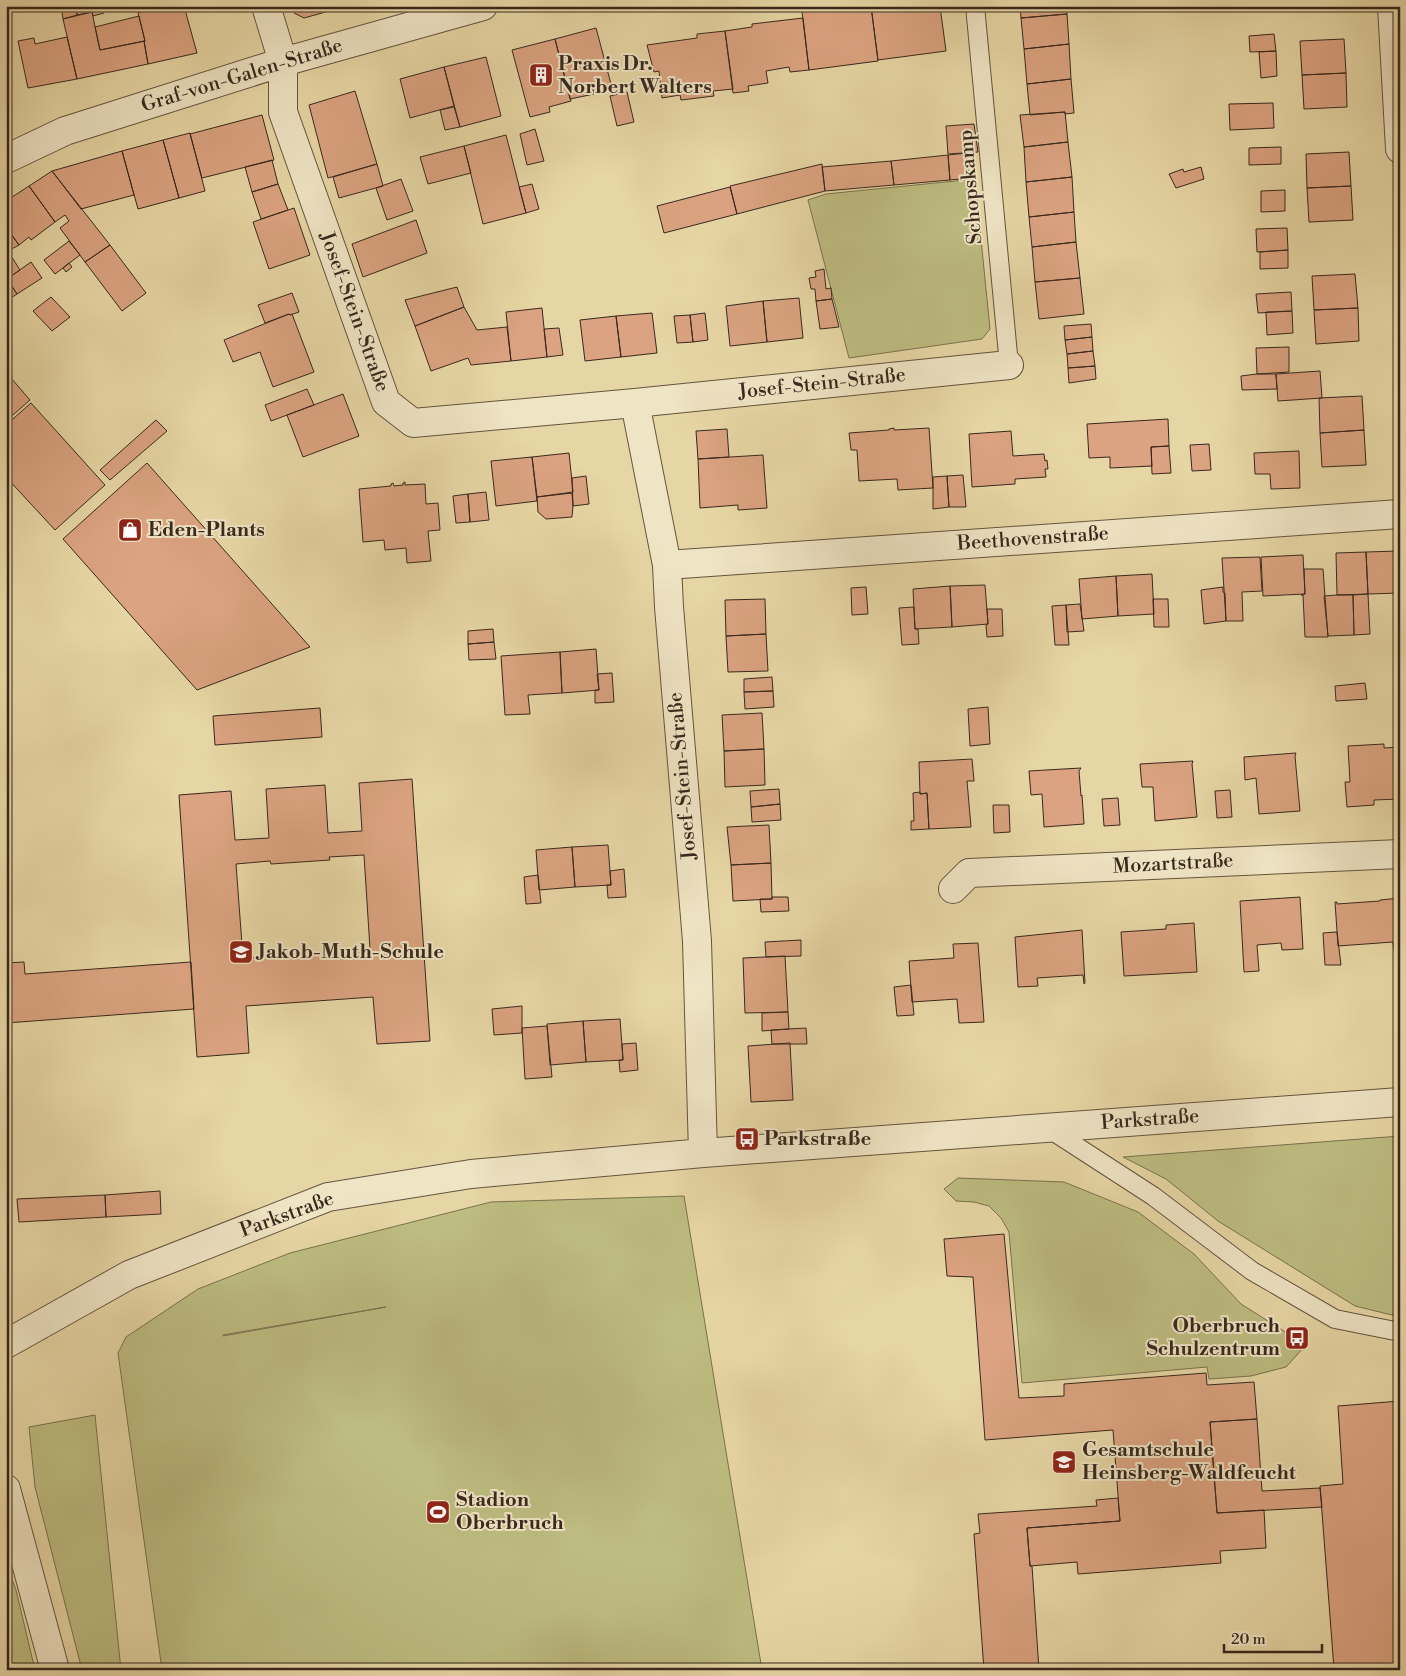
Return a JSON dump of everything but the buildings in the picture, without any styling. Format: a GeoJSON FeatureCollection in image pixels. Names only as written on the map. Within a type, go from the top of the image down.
{"type":"FeatureCollection","features":[{"type":"Feature","properties":{"kind":"street","name":"Josef-Stein-Straße"},"geometry":{"type":"LineString","coordinates":[[266,6],[283,62],[283,112],[386,402],[413,423],[635,403],[1009,364]]}},
{"type":"Feature","properties":{"kind":"street","name":"Graf-von-Galen-Straße"},"geometry":{"type":"LineString","coordinates":[[6,159],[65,131],[283,62],[483,6]]}},
{"type":"Feature","properties":{"kind":"street"},"geometry":{"type":"LineString","coordinates":[[1392,6],[1400,149]]}},
{"type":"Feature","properties":{"kind":"street","name":"Josef-Stein-Straße"},"geometry":{"type":"LineString","coordinates":[[635,403],[667,565],[696,941],[703,1153]]}},
{"type":"Feature","properties":{"kind":"street","name":"Beethovenstraße"},"geometry":{"type":"LineString","coordinates":[[667,565],[1400,514]]}},
{"type":"Feature","properties":{"kind":"street","name":"Mozartstraße"},"geometry":{"type":"LineString","coordinates":[[953,889],[969,873],[1400,854]]}},
{"type":"Feature","properties":{"kind":"street","name":"Parkstraße"},"geometry":{"type":"LineString","coordinates":[[6,1344],[129,1275],[328,1197],[471,1174],[703,1153],[1400,1102]]}},
{"type":"Feature","properties":{"kind":"street"},"geometry":{"type":"LineString","coordinates":[[6,1488],[54,1670]]}},
{"type":"Feature","properties":{"kind":"lane","name":"Schopskamp"},"geometry":{"type":"LineString","coordinates":[[975,6],[1009,364]]}},
{"type":"Feature","properties":{"kind":"lane"},"geometry":{"type":"LineString","coordinates":[[1048,1128],[1153,1196],[1252,1271],[1335,1319],[1400,1332]]}},
{"type":"Feature","properties":{"kind":"shaded area"},"geometry":{"type":"Polygon","coordinates":[[[975,179],[990,329],[982,339],[849,358],[808,200],[826,194],[975,179]]]}},
{"type":"Feature","properties":{"kind":"shaded area"},"geometry":{"type":"Polygon","coordinates":[[[1400,1136],[1400,1317],[1355,1306],[1218,1221],[1166,1179],[1123,1157],[1400,1136]]]}},
{"type":"Feature","properties":{"kind":"shaded area"},"geometry":{"type":"Polygon","coordinates":[[[958,1178],[1064,1182],[1138,1212],[1194,1254],[1241,1304],[1306,1345],[1286,1367],[1251,1376],[1209,1379],[1207,1367],[1022,1383],[1009,1232],[1001,1218],[989,1206],[974,1202],[956,1201],[944,1189],[958,1178]]]}},
{"type":"Feature","properties":{"kind":"shaded area","name":"Stadion Oberbruch"},"geometry":{"type":"Polygon","coordinates":[[[684,1196],[762,1670],[162,1670],[118,1353],[126,1337],[198,1289],[290,1253],[491,1202],[684,1196]],[[386,1307],[223,1335],[223,1336],[386,1307]]]}},
{"type":"Feature","properties":{"kind":"shaded area"},"geometry":{"type":"Polygon","coordinates":[[[95,1415],[121,1670],[82,1670],[35,1487],[29,1427],[95,1415]]]}},
{"type":"Feature","properties":{"kind":"shaded area"},"geometry":{"type":"Polygon","coordinates":[[[6,1563],[16,1590],[35,1670],[6,1670],[6,1563]]]}},
{"type":"Feature","properties":{"kind":"place","name":"Praxis Dr. Norbert Walters"},"geometry":{"type":"Point","coordinates":[541,75]}},
{"type":"Feature","properties":{"kind":"place","name":"Eden-Plants"},"geometry":{"type":"Point","coordinates":[130,530]}},
{"type":"Feature","properties":{"kind":"place","name":"Jakob-Muth-Schule"},"geometry":{"type":"Point","coordinates":[241,952]}},
{"type":"Feature","properties":{"kind":"place","name":"Parkstraße"},"geometry":{"type":"Point","coordinates":[747,1139]}},
{"type":"Feature","properties":{"kind":"place","name":"Oberbruch Schulzentrum"},"geometry":{"type":"Point","coordinates":[1297,1338]}},
{"type":"Feature","properties":{"kind":"place","name":"Gesamtschule Heinsberg-Waldfeucht"},"geometry":{"type":"Point","coordinates":[1064,1462]}},
{"type":"Feature","properties":{"kind":"place","name":"Stadion Oberbruch"},"geometry":{"type":"Point","coordinates":[438,1512]}}]}
